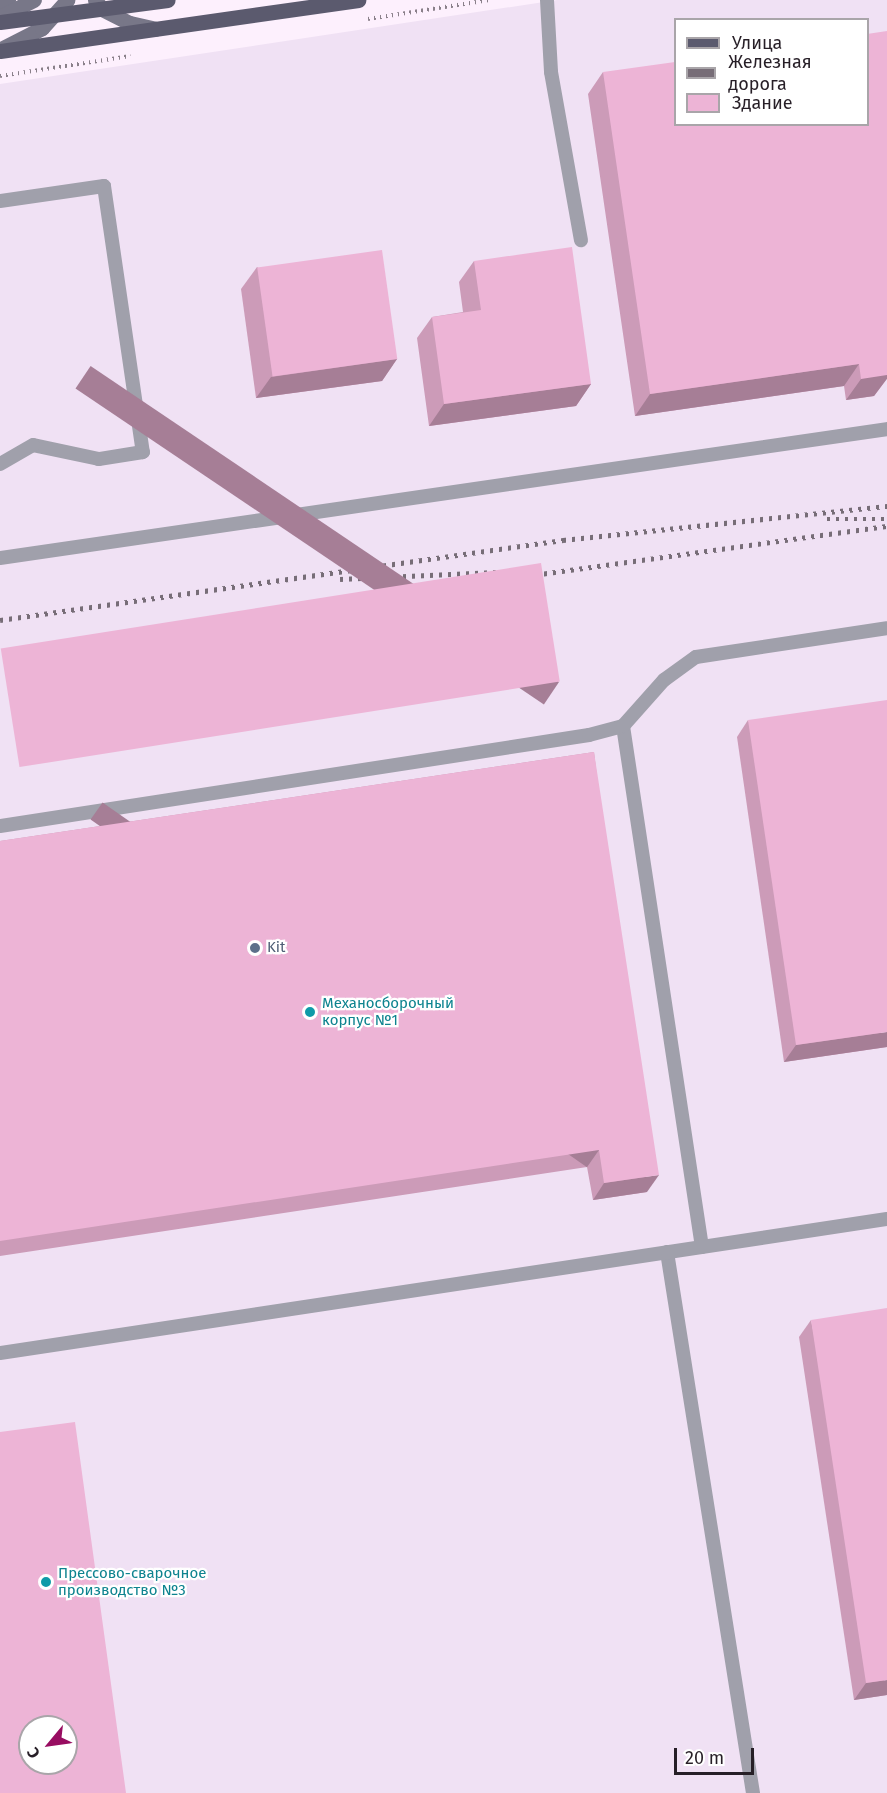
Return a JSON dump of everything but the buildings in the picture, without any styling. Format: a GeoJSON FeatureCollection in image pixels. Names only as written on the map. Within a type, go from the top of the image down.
{"type":"FeatureCollection","features":[{"type":"Feature","properties":{"kind":"main road"},"geometry":{"type":"LineString","coordinates":[[0,4],[8,0]]}},
{"type":"Feature","properties":{"kind":"main road"},"geometry":{"type":"LineString","coordinates":[[0,20],[34,0]]}},
{"type":"Feature","properties":{"kind":"main road"},"geometry":{"type":"LineString","coordinates":[[0,50],[25,39],[54,16],[67,0]]}},
{"type":"Feature","properties":{"kind":"main road"},"geometry":{"type":"LineString","coordinates":[[0,50],[162,31],[358,0]]}},
{"type":"Feature","properties":{"kind":"main road"},"geometry":{"type":"LineString","coordinates":[[0,20],[54,16],[99,5],[157,1]]}},
{"type":"Feature","properties":{"kind":"main road"},"geometry":{"type":"LineString","coordinates":[[99,5],[130,23],[162,31]]}},
{"type":"Feature","properties":{"kind":"lane"},"geometry":{"type":"LineString","coordinates":[[547,0],[551,72],[581,240]]}},
{"type":"Feature","properties":{"kind":"lane"},"geometry":{"type":"LineString","coordinates":[[0,201],[104,186],[143,453],[99,459],[33,445],[0,464]]}},
{"type":"Feature","properties":{"kind":"lane"},"geometry":{"type":"LineString","coordinates":[[0,558],[887,429]]}},
{"type":"Feature","properties":{"kind":"lane"},"geometry":{"type":"LineString","coordinates":[[0,826],[578,736],[623,726],[664,680],[696,657],[887,628]]}},
{"type":"Feature","properties":{"kind":"lane"},"geometry":{"type":"LineString","coordinates":[[623,726],[702,1247]]}},
{"type":"Feature","properties":{"kind":"lane"},"geometry":{"type":"LineString","coordinates":[[0,1353],[887,1219]]}},
{"type":"Feature","properties":{"kind":"lane"},"geometry":{"type":"LineString","coordinates":[[668,1252],[753,1793]]}},
{"type":"Feature","properties":{"kind":"shaded area"},"geometry":{"type":"Polygon","coordinates":[[[557,0],[887,0],[887,1793],[0,1793],[0,84],[557,0]]]}},
{"type":"Feature","properties":{"kind":"railway"},"geometry":{"type":"LineString","coordinates":[[0,620],[563,540],[887,506]]}},
{"type":"Feature","properties":{"kind":"railway"},"geometry":{"type":"LineString","coordinates":[[827,519],[887,519]]}},
{"type":"Feature","properties":{"kind":"railway"},"geometry":{"type":"LineString","coordinates":[[526,576],[887,526]]}},
{"type":"Feature","properties":{"kind":"railway"},"geometry":{"type":"LineString","coordinates":[[340,579],[496,572]]}},
{"type":"Feature","properties":{"kind":"place","name":"Kit"},"geometry":{"type":"Point","coordinates":[255,948]}},
{"type":"Feature","properties":{"kind":"place","name":"Механосборочный корпус №1"},"geometry":{"type":"Point","coordinates":[310,1012]}},
{"type":"Feature","properties":{"kind":"place","name":"Прессово-сварочное производство №3"},"geometry":{"type":"Point","coordinates":[46,1582]}}]}
